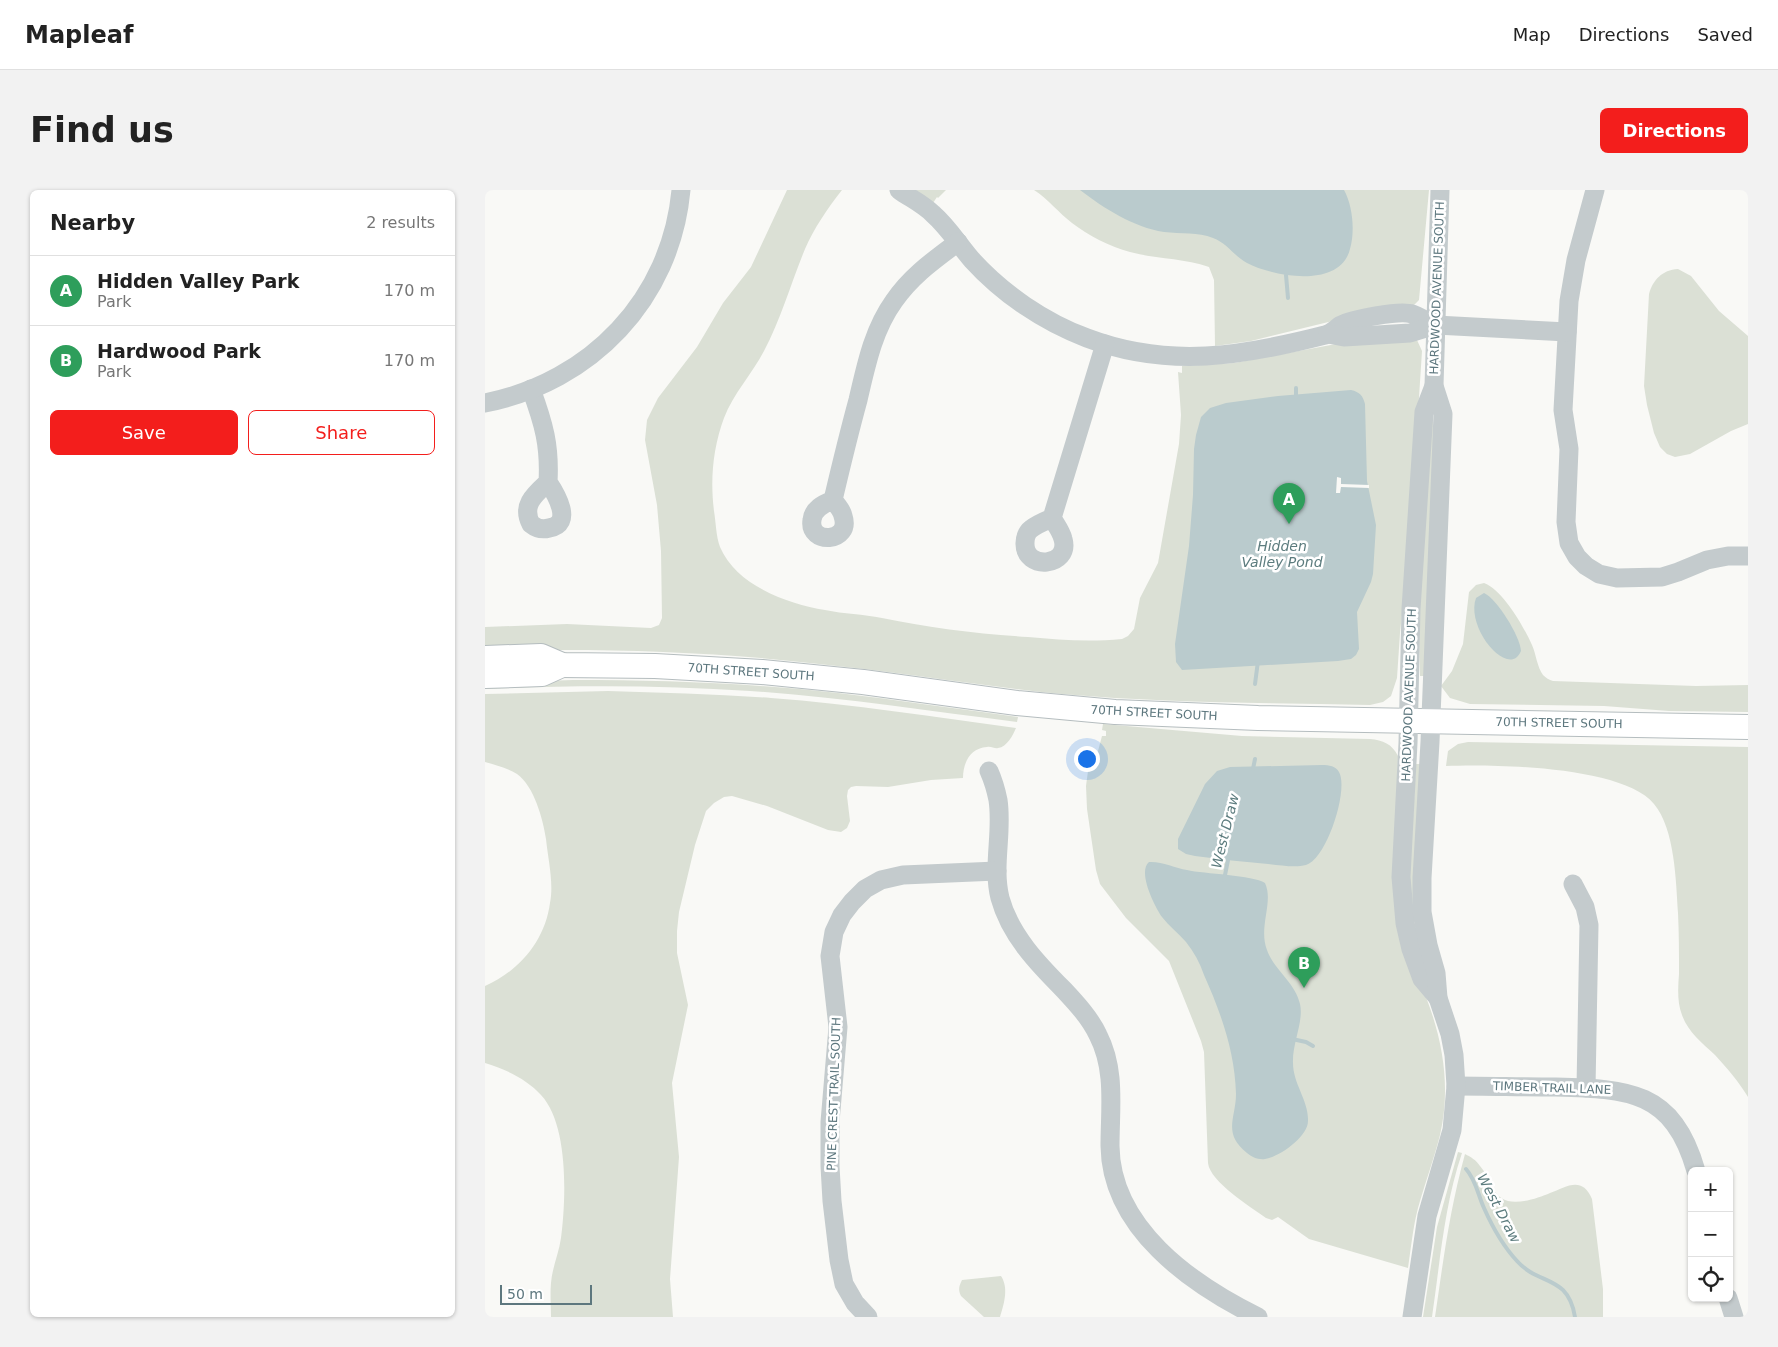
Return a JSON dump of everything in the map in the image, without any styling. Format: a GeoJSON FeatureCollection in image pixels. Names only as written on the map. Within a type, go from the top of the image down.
{"type":"FeatureCollection","features":[{"type":"Feature","properties":{"kind":"main road","name":"70TH STREET SOUTH"},"geometry":{"type":"LineString","coordinates":[[485,658],[541,656],[562,665],[655,666],[754,671],[863,682],[1017,703],[1115,712],[1248,718],[1748,727]]}},
{"type":"Feature","properties":{"kind":"main road","name":"70TH STREET SOUTH"},"geometry":{"type":"LineString","coordinates":[[485,676],[542,674],[562,665]]}},
{"type":"Feature","properties":{"kind":"street"},"geometry":{"type":"LineString","coordinates":[[485,403],[531,390],[552,380],[585,360],[612,337],[637,308],[651,286],[664,258],[677,219],[681,190]]}},
{"type":"Feature","properties":{"kind":"street"},"geometry":{"type":"LineString","coordinates":[[899,190],[932,213],[987,275],[1029,308],[1060,326],[1105,344],[1154,354],[1201,357],[1246,352],[1328,334],[1344,337],[1410,333],[1436,325],[1567,332]]}},
{"type":"Feature","properties":{"kind":"street","name":"HARDWOOD AVENUE SOUTH"},"geometry":{"type":"LineString","coordinates":[[1412,1317],[1427,1216],[1452,1130],[1456,1086],[1454,1055],[1450,1034],[1438,998],[1436,973],[1428,945],[1422,912],[1419,721],[1443,414],[1434,386],[1440,190]]}},
{"type":"Feature","properties":{"kind":"street"},"geometry":{"type":"LineString","coordinates":[[1595,190],[1573,274],[1567,332],[1563,410],[1569,449],[1566,527],[1569,543],[1580,561],[1591,570],[1606,576],[1650,578],[1672,574],[1707,560],[1728,556],[1748,556]]}},
{"type":"Feature","properties":{"kind":"street"},"geometry":{"type":"LineString","coordinates":[[833,500],[869,354],[884,316],[900,292],[918,273],[958,242]]}},
{"type":"Feature","properties":{"kind":"street"},"geometry":{"type":"LineString","coordinates":[[1052,518],[1105,344]]}},
{"type":"Feature","properties":{"kind":"street"},"geometry":{"type":"LineString","coordinates":[[531,390],[543,422],[547,440],[549,458],[548,482]]}},
{"type":"Feature","properties":{"kind":"street"},"geometry":{"type":"LineString","coordinates":[[989,771],[996,790],[998,805],[997,871],[1002,903],[1015,932],[1037,961],[1084,1013],[1101,1040],[1109,1063],[1111,1083],[1110,1148],[1112,1170],[1119,1192],[1130,1215],[1144,1233],[1181,1268],[1247,1314]]}},
{"type":"Feature","properties":{"kind":"street","name":"PINE CREST TRAIL SOUTH"},"geometry":{"type":"LineString","coordinates":[[868,1317],[855,1303],[844,1284],[833,1210],[830,1132],[838,1027],[830,965],[833,937],[840,919],[849,905],[865,888],[881,880],[903,875],[997,871]]}},
{"type":"Feature","properties":{"kind":"street"},"geometry":{"type":"LineString","coordinates":[[1573,884],[1585,907],[1589,925],[1586,1088]]}},
{"type":"Feature","properties":{"kind":"street","name":"TIMBER TRAIL LANE"},"geometry":{"type":"LineString","coordinates":[[1456,1086],[1586,1088],[1625,1092],[1641,1097],[1655,1105],[1671,1120],[1683,1136],[1695,1167]]}},
{"type":"Feature","properties":{"kind":"street"},"geometry":{"type":"LineString","coordinates":[[1729,1302],[1734,1317]]}},
{"type":"Feature","properties":{"kind":"shaded area"},"geometry":{"type":"Polygon","coordinates":[[[787,190],[842,190],[822,218],[809,241],[770,339],[732,401],[720,429],[713,475],[716,529],[720,547],[738,572],[750,582],[779,597],[810,607],[832,611],[936,628],[991,634],[1075,640],[1122,639],[1128,636],[1134,629],[1140,598],[1158,563],[1179,444],[1181,415],[1178,372],[1182,373],[1182,366],[1234,363],[1347,342],[1417,340],[1422,351],[1410,537],[1397,678],[1391,696],[1383,702],[1370,705],[1139,699],[1062,694],[849,667],[736,656],[610,650],[485,651],[485,627],[567,624],[651,628],[659,625],[662,618],[661,551],[657,505],[645,440],[647,420],[658,398],[697,347],[723,303],[751,267],[787,190]]]}},
{"type":"Feature","properties":{"kind":"shaded area"},"geometry":{"type":"Polygon","coordinates":[[[916,190],[946,190],[933,203],[916,190]]]}},
{"type":"Feature","properties":{"kind":"shaded area"},"geometry":{"type":"Polygon","coordinates":[[[1034,190],[1429,190],[1419,300],[1412,307],[1353,316],[1251,341],[1215,346],[1214,280],[1209,267],[1122,250],[1107,244],[1072,223],[1034,190]]]}},
{"type":"Feature","properties":{"kind":"shaded area"},"geometry":{"type":"Polygon","coordinates":[[[1678,269],[1691,276],[1719,311],[1748,336],[1748,424],[1731,431],[1690,454],[1675,457],[1667,454],[1660,447],[1654,433],[1644,386],[1649,294],[1653,284],[1659,277],[1667,271],[1678,269]]]}},
{"type":"Feature","properties":{"kind":"shaded area"},"geometry":{"type":"Polygon","coordinates":[[[1430,415],[1433,415],[1433,506],[1424,676],[1420,676],[1421,578],[1430,415]]]}},
{"type":"Feature","properties":{"kind":"shaded area"},"geometry":{"type":"Polygon","coordinates":[[[1484,583],[1498,593],[1512,610],[1532,645],[1541,672],[1553,681],[1696,686],[1748,685],[1748,712],[1669,711],[1604,706],[1470,704],[1450,698],[1441,686],[1452,671],[1463,644],[1469,592],[1476,585],[1484,583]]]}},
{"type":"Feature","properties":{"kind":"shaded area"},"geometry":{"type":"Polygon","coordinates":[[[573,680],[739,684],[861,696],[1018,717],[1017,722],[817,697],[717,689],[617,686],[485,689],[485,683],[573,680]]]}},
{"type":"Feature","properties":{"kind":"shaded area"},"geometry":{"type":"Polygon","coordinates":[[[608,691],[771,698],[893,711],[1016,728],[1009,740],[1001,747],[981,748],[972,753],[964,767],[963,778],[931,780],[888,787],[851,787],[848,790],[847,796],[850,821],[847,828],[841,832],[828,830],[767,806],[732,796],[724,797],[706,811],[695,845],[679,912],[677,931],[677,953],[688,1005],[672,1083],[679,1157],[670,1279],[673,1317],[551,1317],[552,1277],[561,1238],[564,1204],[563,1164],[557,1125],[550,1108],[535,1089],[515,1075],[485,1063],[485,986],[509,972],[536,942],[543,930],[547,917],[551,887],[545,831],[533,795],[523,779],[517,774],[485,762],[485,694],[608,691]]]}},
{"type":"Feature","properties":{"kind":"shaded area"},"geometry":{"type":"Polygon","coordinates":[[[1103,724],[1242,736],[1370,739],[1387,743],[1398,756],[1395,862],[1426,997],[1441,1048],[1445,1082],[1445,1100],[1440,1135],[1416,1215],[1408,1268],[1309,1239],[1278,1217],[1272,1220],[1266,1218],[1232,1194],[1210,1170],[1208,1163],[1204,1052],[1201,1041],[1169,961],[1126,918],[1100,884],[1096,870],[1087,809],[1086,786],[1088,771],[1098,751],[1102,736],[1106,736],[1106,731],[1102,730],[1103,724]]]}},
{"type":"Feature","properties":{"kind":"shaded area"},"geometry":{"type":"Polygon","coordinates":[[[1468,742],[1748,747],[1748,1097],[1724,1065],[1692,1032],[1680,1010],[1678,994],[1678,913],[1673,856],[1666,827],[1654,804],[1638,791],[1615,782],[1587,775],[1524,767],[1446,766],[1448,751],[1458,744],[1468,742]]]}},
{"type":"Feature","properties":{"kind":"shaded area"},"geometry":{"type":"Polygon","coordinates":[[[1416,764],[1420,764],[1417,917],[1408,904],[1416,764]]]}},
{"type":"Feature","properties":{"kind":"shaded area"},"geometry":{"type":"Polygon","coordinates":[[[1458,1152],[1462,1153],[1447,1214],[1432,1317],[1423,1317],[1437,1227],[1458,1152]]]}},
{"type":"Feature","properties":{"kind":"shaded area"},"geometry":{"type":"Polygon","coordinates":[[[1465,1154],[1473,1159],[1483,1170],[1498,1195],[1508,1201],[1529,1200],[1573,1185],[1579,1185],[1588,1192],[1592,1199],[1603,1289],[1603,1317],[1435,1317],[1451,1215],[1465,1154]]]}},
{"type":"Feature","properties":{"kind":"shaded area"},"geometry":{"type":"Polygon","coordinates":[[[1001,1276],[1005,1291],[1000,1317],[984,1317],[959,1292],[962,1280],[1001,1276]]]}},
{"type":"Feature","properties":{"kind":"water"},"geometry":{"type":"Polygon","coordinates":[[[1080,190],[1344,190],[1351,211],[1352,242],[1344,262],[1333,270],[1320,275],[1289,275],[1273,272],[1247,263],[1213,238],[1195,234],[1153,230],[1130,222],[1099,204],[1080,190]]]}},
{"type":"Feature","properties":{"kind":"water","name":"Hidden Valley Pond"},"geometry":{"type":"Polygon","coordinates":[[[1351,390],[1361,395],[1365,404],[1367,481],[1376,525],[1373,574],[1357,612],[1359,649],[1356,655],[1351,659],[1338,661],[1182,670],[1176,662],[1175,644],[1189,546],[1194,449],[1201,417],[1210,408],[1226,403],[1278,396],[1351,390]]]}},
{"type":"Feature","properties":{"kind":"water"},"geometry":{"type":"Polygon","coordinates":[[[1484,593],[1495,602],[1517,636],[1521,651],[1515,658],[1507,659],[1499,655],[1482,636],[1474,610],[1476,598],[1484,593]]]}},
{"type":"Feature","properties":{"kind":"water"},"geometry":{"type":"Polygon","coordinates":[[[1327,765],[1336,768],[1339,772],[1341,793],[1334,823],[1328,837],[1314,860],[1306,865],[1287,866],[1195,856],[1186,854],[1178,849],[1178,839],[1205,784],[1217,771],[1230,767],[1327,765]]]}},
{"type":"Feature","properties":{"kind":"water"},"geometry":{"type":"Polygon","coordinates":[[[1149,862],[1182,869],[1250,878],[1265,883],[1268,898],[1264,932],[1267,950],[1274,964],[1294,989],[1300,1004],[1301,1011],[1293,1063],[1295,1078],[1308,1114],[1307,1127],[1298,1140],[1285,1150],[1271,1157],[1258,1159],[1253,1157],[1239,1146],[1235,1139],[1232,1125],[1236,1094],[1235,1078],[1226,1033],[1197,958],[1155,906],[1146,881],[1145,873],[1149,862]]]}},
{"type":"Feature","properties":{"kind":"pier"},"geometry":{"type":"Polygon","coordinates":[[[1337,477],[1341,478],[1341,484],[1369,485],[1369,488],[1341,487],[1340,493],[1336,493],[1337,477]]]}},
{"type":"Feature","properties":{"kind":"waterway"},"geometry":{"type":"LineString","coordinates":[[1286,275],[1288,298]]}},
{"type":"Feature","properties":{"kind":"waterway","name":"West Draw"},"geometry":{"type":"LineString","coordinates":[[1296,388],[1296,397]]}},
{"type":"Feature","properties":{"kind":"waterway","name":"West Draw"},"geometry":{"type":"LineString","coordinates":[[1255,684],[1258,661]]}},
{"type":"Feature","properties":{"kind":"waterway","name":"West Draw"},"geometry":{"type":"LineString","coordinates":[[1253,769],[1255,759]]}},
{"type":"Feature","properties":{"kind":"waterway","name":"West Draw"},"geometry":{"type":"LineString","coordinates":[[1224,880],[1229,855]]}},
{"type":"Feature","properties":{"kind":"waterway","name":"West Draw"},"geometry":{"type":"LineString","coordinates":[[1292,1039],[1306,1042],[1313,1046]]}},
{"type":"Feature","properties":{"kind":"waterway","name":"West Draw"},"geometry":{"type":"LineString","coordinates":[[1466,1169],[1475,1183],[1482,1203],[1498,1236],[1507,1249],[1526,1269],[1559,1287],[1571,1303],[1575,1317]]}},
{"type":"Feature","properties":{"kind":"place","name":"Hidden Valley Park"},"geometry":{"type":"Point","coordinates":[1289,524]}},
{"type":"Feature","properties":{"kind":"place","name":"Hardwood Park"},"geometry":{"type":"Point","coordinates":[1304,988]}}]}
